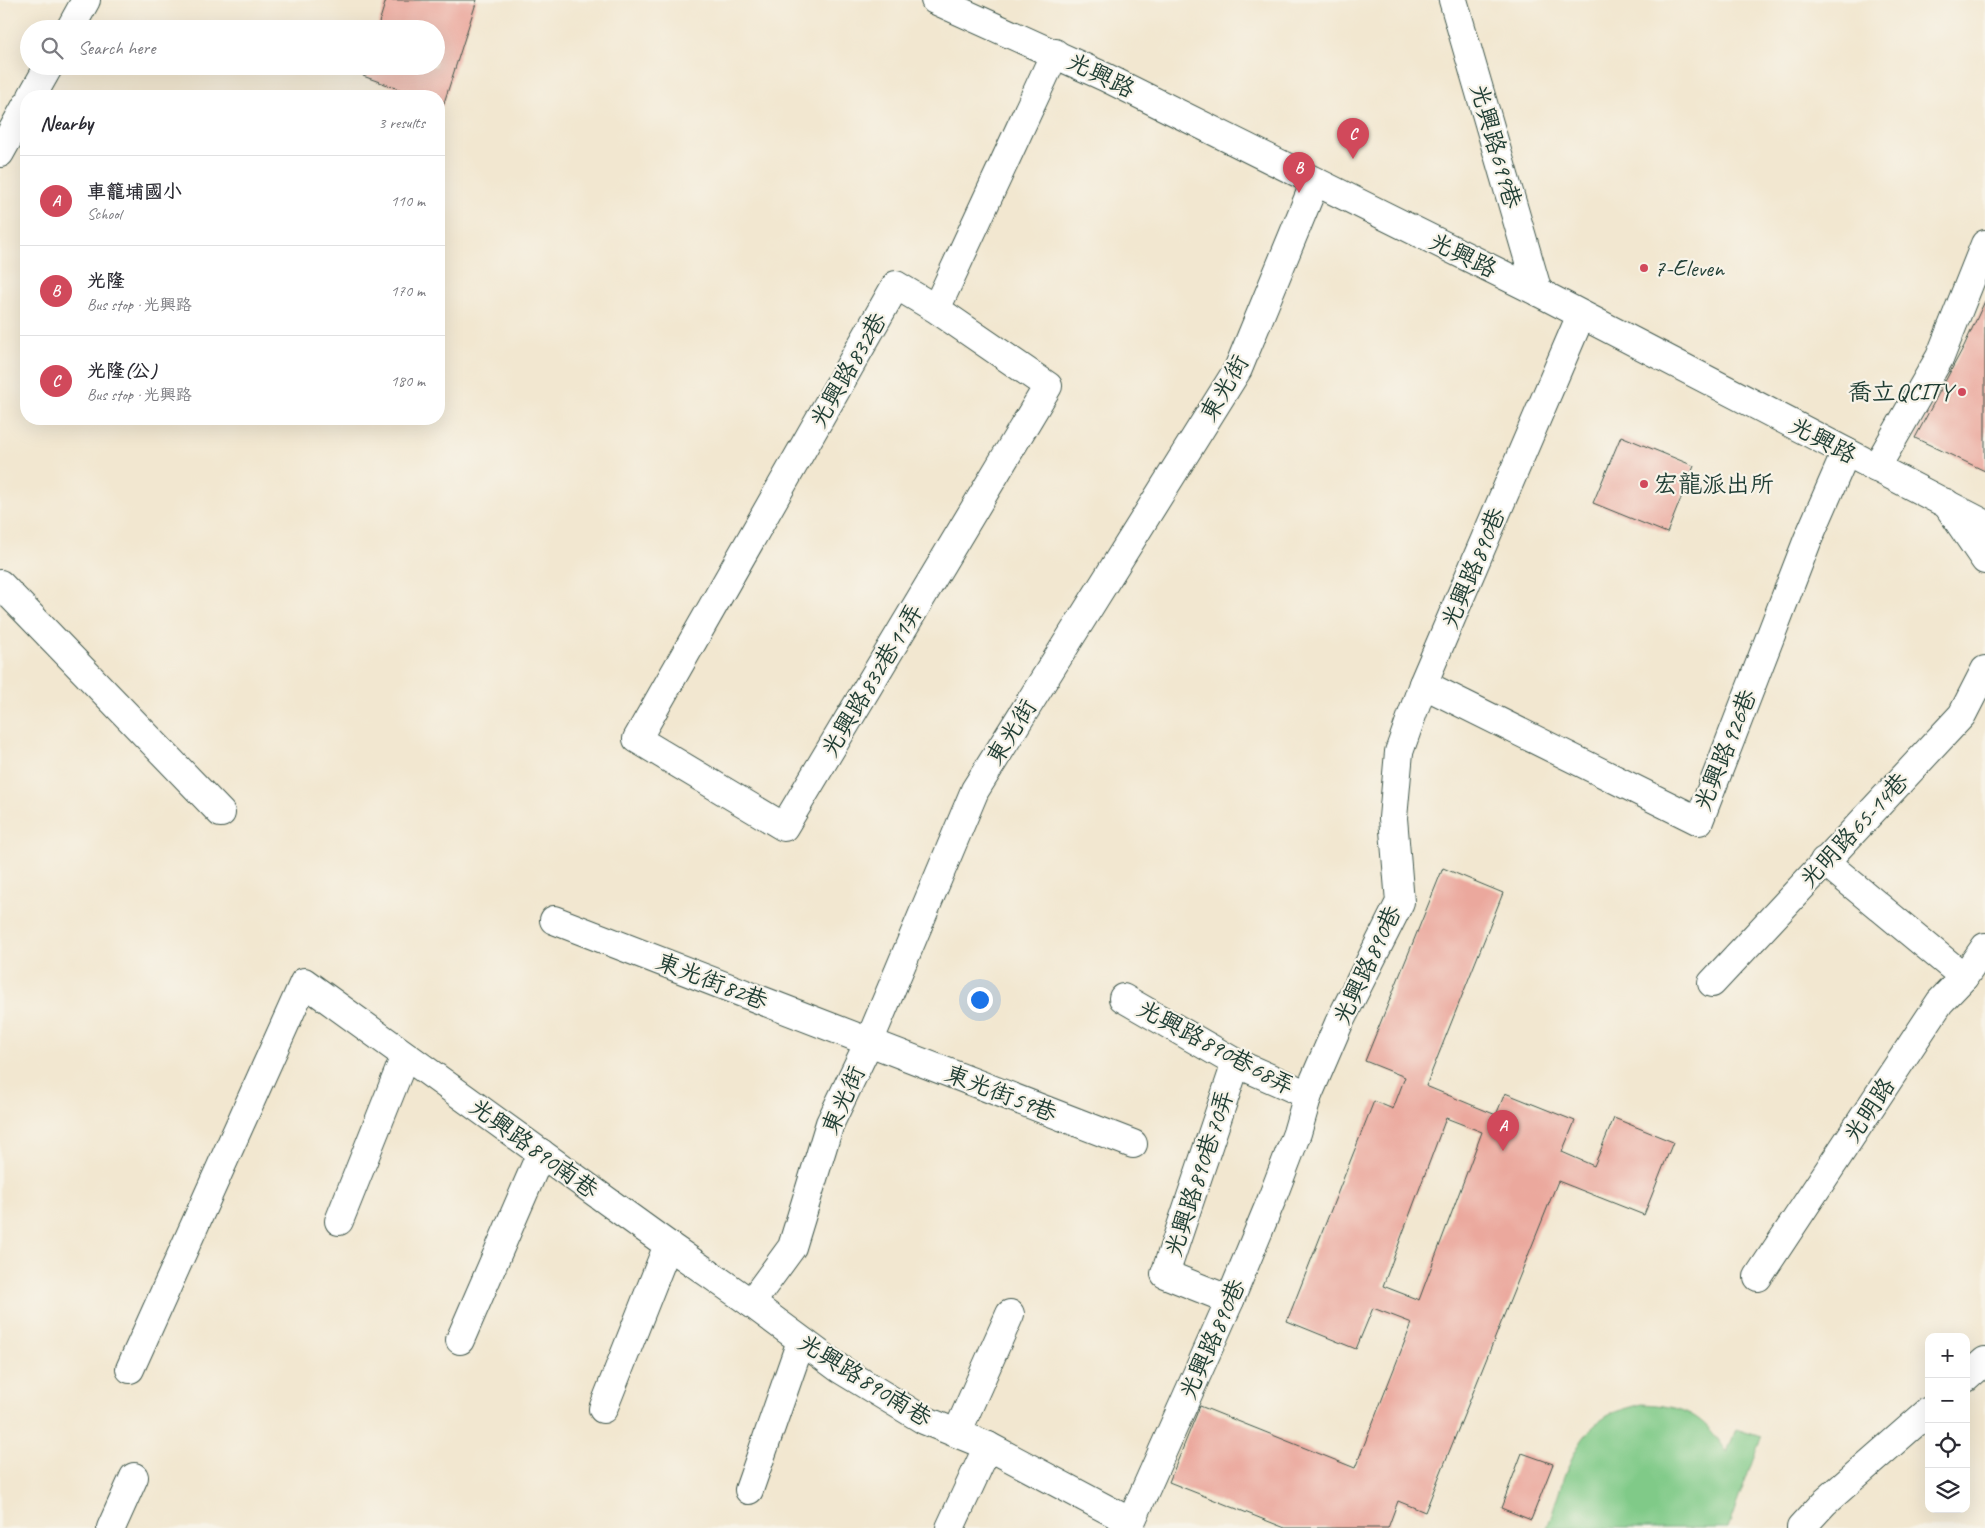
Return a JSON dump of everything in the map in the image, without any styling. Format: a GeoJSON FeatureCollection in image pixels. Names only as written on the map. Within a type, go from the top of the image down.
{"type":"FeatureCollection","features":[{"type":"Feature","properties":{"kind":"main road"},"geometry":{"type":"LineString","coordinates":[[75,20],[86,0]]}},
{"type":"Feature","properties":{"kind":"main road","name":"光興路"},"geometry":{"type":"LineString","coordinates":[[935,0],[1054,53],[1538,292],[1985,524]]}},
{"type":"Feature","properties":{"kind":"main road","name":"光興路699巷"},"geometry":{"type":"LineString","coordinates":[[1453,0],[1538,292]]}},
{"type":"Feature","properties":{"kind":"main road"},"geometry":{"type":"LineString","coordinates":[[936,309],[1054,53]]}},
{"type":"Feature","properties":{"kind":"main road"},"geometry":{"type":"LineString","coordinates":[[35,90],[44,75]]}},
{"type":"Feature","properties":{"kind":"main road"},"geometry":{"type":"LineString","coordinates":[[0,153],[20,117]]}},
{"type":"Feature","properties":{"kind":"main road","name":"東光街"},"geometry":{"type":"LineString","coordinates":[[751,1303],[792,1247],[830,1123],[869,1042],[975,790],[1238,369],[1315,182]]}},
{"type":"Feature","properties":{"kind":"main road"},"geometry":{"type":"LineString","coordinates":[[1876,468],[1940,357],[1985,244]]}},
{"type":"Feature","properties":{"kind":"main road","name":"光興路832巷"},"geometry":{"type":"LineString","coordinates":[[637,739],[896,285],[936,309]]}},
{"type":"Feature","properties":{"kind":"main road","name":"光興路832巷11弄"},"geometry":{"type":"LineString","coordinates":[[637,739],[784,827],[1048,386],[936,309]]}},
{"type":"Feature","properties":{"kind":"main road","name":"光興路890巷"},"geometry":{"type":"LineString","coordinates":[[1136,1526],[1271,1202],[1297,1133],[1308,1095],[1339,1023],[1400,902],[1393,818],[1399,752],[1423,684],[1581,315]]}},
{"type":"Feature","properties":{"kind":"main road","name":"光興路926巷"},"geometry":{"type":"LineString","coordinates":[[1423,684],[1699,821],[1808,539],[1846,452]]}},
{"type":"Feature","properties":{"kind":"main road"},"geometry":{"type":"LineString","coordinates":[[1946,503],[1985,560]]}},
{"type":"Feature","properties":{"kind":"main road"},"geometry":{"type":"LineString","coordinates":[[0,584],[221,812]]}},
{"type":"Feature","properties":{"kind":"main road","name":"光明路65-14巷"},"geometry":{"type":"LineString","coordinates":[[1712,983],[1962,715],[1985,670]]}},
{"type":"Feature","properties":{"kind":"main road"},"geometry":{"type":"LineString","coordinates":[[1824,861],[1964,977]]}},
{"type":"Feature","properties":{"kind":"main road","name":"東光街82巷"},"geometry":{"type":"LineString","coordinates":[[554,920],[869,1042]]}},
{"type":"Feature","properties":{"kind":"main road","name":"光明路"},"geometry":{"type":"LineString","coordinates":[[1758,1277],[1940,1002],[1964,977],[1985,947]]}},
{"type":"Feature","properties":{"kind":"main road","name":"光興路890南巷"},"geometry":{"type":"LineString","coordinates":[[130,1369],[304,982],[840,1369],[924,1420],[988,1446],[1136,1526]]}},
{"type":"Feature","properties":{"kind":"main road","name":"光興路890巷68弄"},"geometry":{"type":"LineString","coordinates":[[1123,998],[1236,1063],[1308,1095]]}},
{"type":"Feature","properties":{"kind":"main road","name":"東光街59巷"},"geometry":{"type":"LineString","coordinates":[[869,1042],[1133,1144]]}},
{"type":"Feature","properties":{"kind":"main road"},"geometry":{"type":"LineString","coordinates":[[338,1221],[405,1056]]}},
{"type":"Feature","properties":{"kind":"main road","name":"光興路890巷70弄"},"geometry":{"type":"LineString","coordinates":[[1230,1300],[1165,1274],[1236,1063]]}},
{"type":"Feature","properties":{"kind":"main road"},"geometry":{"type":"LineString","coordinates":[[460,1340],[541,1154]]}},
{"type":"Feature","properties":{"kind":"main road"},"geometry":{"type":"LineString","coordinates":[[603,1409],[668,1246]]}},
{"type":"Feature","properties":{"kind":"main road"},"geometry":{"type":"LineString","coordinates":[[957,1433],[1010,1314]]}},
{"type":"Feature","properties":{"kind":"main road"},"geometry":{"type":"LineString","coordinates":[[749,1490],[801,1341]]}},
{"type":"Feature","properties":{"kind":"main road"},"geometry":{"type":"LineString","coordinates":[[1970,1375],[1985,1362]]}},
{"type":"Feature","properties":{"kind":"main road"},"geometry":{"type":"LineString","coordinates":[[1801,1528],[1824,1503],[1925,1415]]}},
{"type":"Feature","properties":{"kind":"main road"},"geometry":{"type":"LineString","coordinates":[[950,1528],[988,1446]]}},
{"type":"Feature","properties":{"kind":"main road"},"geometry":{"type":"LineString","coordinates":[[111,1528],[134,1477]]}},
{"type":"Feature","properties":{"kind":"green space"},"geometry":{"type":"Polygon","coordinates":[[[1641,1404],[1669,1407],[1691,1414],[1709,1429],[1727,1452],[1736,1429],[1761,1437],[1728,1528],[1547,1528],[1570,1462],[1588,1432],[1600,1421],[1615,1412],[1641,1404]]]}},
{"type":"Feature","properties":{"kind":"building"},"geometry":{"type":"Polygon","coordinates":[[[386,0],[477,0],[445,100],[445,90],[402,90],[363,76],[445,75],[445,20],[380,20],[386,0]]]}},
{"type":"Feature","properties":{"kind":"building","name":"喬立QCITY"},"geometry":{"type":"Polygon","coordinates":[[[1985,301],[1985,471],[1915,438],[1964,346],[1985,301]]]}},
{"type":"Feature","properties":{"kind":"building","name":"宏龍派出所"},"geometry":{"type":"Polygon","coordinates":[[[1621,436],[1694,466],[1667,533],[1593,503],[1621,436]]]}},
{"type":"Feature","properties":{"kind":"building"},"geometry":{"type":"Polygon","coordinates":[[[1443,868],[1503,893],[1426,1086],[1496,1115],[1505,1093],[1575,1121],[1562,1152],[1594,1166],[1614,1118],[1673,1142],[1644,1215],[1558,1181],[1425,1512],[1398,1501],[1388,1528],[1285,1528],[1169,1482],[1200,1406],[1355,1468],[1412,1323],[1373,1308],[1356,1349],[1287,1321],[1374,1101],[1393,1109],[1405,1077],[1365,1061],[1443,868]],[[1446,1118],[1383,1286],[1419,1300],[1482,1132],[1446,1118]]]}},
{"type":"Feature","properties":{"kind":"building"},"geometry":{"type":"Polygon","coordinates":[[[1522,1453],[1553,1464],[1531,1520],[1501,1508],[1522,1453]]]}},
{"type":"Feature","properties":{"kind":"place","name":"光隆(公)"},"geometry":{"type":"Point","coordinates":[1353,159]}},
{"type":"Feature","properties":{"kind":"place","name":"光隆"},"geometry":{"type":"Point","coordinates":[1299,193]}},
{"type":"Feature","properties":{"kind":"place","name":"7-Eleven"},"geometry":{"type":"Point","coordinates":[1644,268]}},
{"type":"Feature","properties":{"kind":"place","name":"喬立QCITY"},"geometry":{"type":"Point","coordinates":[1962,392]}},
{"type":"Feature","properties":{"kind":"place","name":"宏龍派出所"},"geometry":{"type":"Point","coordinates":[1644,484]}},
{"type":"Feature","properties":{"kind":"place","name":"車籠埔國小"},"geometry":{"type":"Point","coordinates":[1503,1151]}}]}
